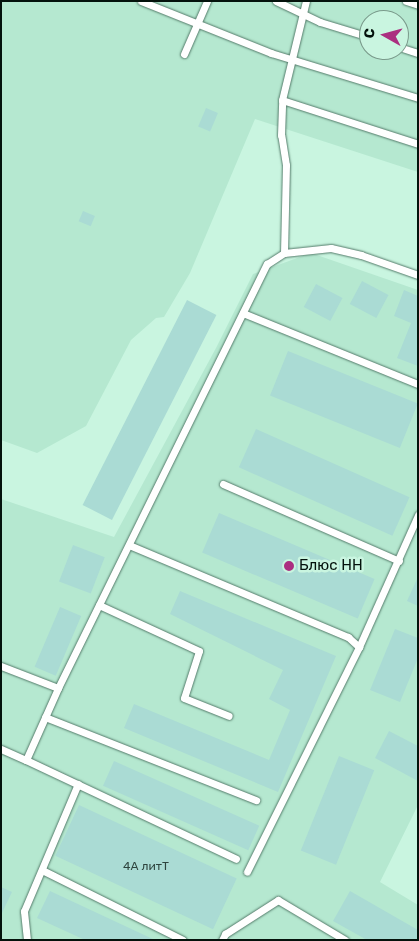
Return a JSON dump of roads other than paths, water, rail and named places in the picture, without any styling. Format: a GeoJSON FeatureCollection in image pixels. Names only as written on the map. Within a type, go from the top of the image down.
{"type":"FeatureCollection","features":[{"type":"Feature","properties":{"kind":"lane"},"geometry":{"type":"LineString","coordinates":[[141,1],[271,53],[293,58],[418,98]]}},
{"type":"Feature","properties":{"kind":"lane"},"geometry":{"type":"LineString","coordinates":[[184,54],[207,1]]}},
{"type":"Feature","properties":{"kind":"lane"},"geometry":{"type":"LineString","coordinates":[[276,1],[320,22],[359,34]]}},
{"type":"Feature","properties":{"kind":"lane"},"geometry":{"type":"LineString","coordinates":[[284,253],[286,165],[281,135],[282,100],[306,1]]}},
{"type":"Feature","properties":{"kind":"lane"},"geometry":{"type":"LineString","coordinates":[[406,1],[418,5]]}},
{"type":"Feature","properties":{"kind":"lane"},"geometry":{"type":"LineString","coordinates":[[282,100],[418,144]]}},
{"type":"Feature","properties":{"kind":"lane"},"geometry":{"type":"LineString","coordinates":[[26,760],[58,688],[267,264],[284,253],[331,248],[361,255],[418,274]]}},
{"type":"Feature","properties":{"kind":"lane"},"geometry":{"type":"LineString","coordinates":[[243,313],[418,384]]}},
{"type":"Feature","properties":{"kind":"lane"},"geometry":{"type":"LineString","coordinates":[[223,484],[399,561]]}},
{"type":"Feature","properties":{"kind":"lane"},"geometry":{"type":"LineString","coordinates":[[247,872],[359,647],[418,516]]}},
{"type":"Feature","properties":{"kind":"lane"},"geometry":{"type":"LineString","coordinates":[[128,545],[348,637],[359,647]]}},
{"type":"Feature","properties":{"kind":"lane"},"geometry":{"type":"LineString","coordinates":[[99,605],[199,651],[184,698],[229,716]]}},
{"type":"Feature","properties":{"kind":"lane"},"geometry":{"type":"LineString","coordinates":[[1,666],[58,688]]}},
{"type":"Feature","properties":{"kind":"lane"},"geometry":{"type":"LineString","coordinates":[[45,717],[256,800]]}},
{"type":"Feature","properties":{"kind":"lane"},"geometry":{"type":"LineString","coordinates":[[1,749],[236,859]]}},
{"type":"Feature","properties":{"kind":"lane"},"geometry":{"type":"LineString","coordinates":[[27,940],[24,911],[78,784]]}},
{"type":"Feature","properties":{"kind":"lane"},"geometry":{"type":"LineString","coordinates":[[42,870],[183,940]]}},
{"type":"Feature","properties":{"kind":"lane"},"geometry":{"type":"LineString","coordinates":[[222,940],[225,934],[278,900],[345,940]]}},
{"type":"Feature","properties":{"kind":"place","name":"Блюс НН"},"geometry":{"type":"Point","coordinates":[289,566]}}]}
